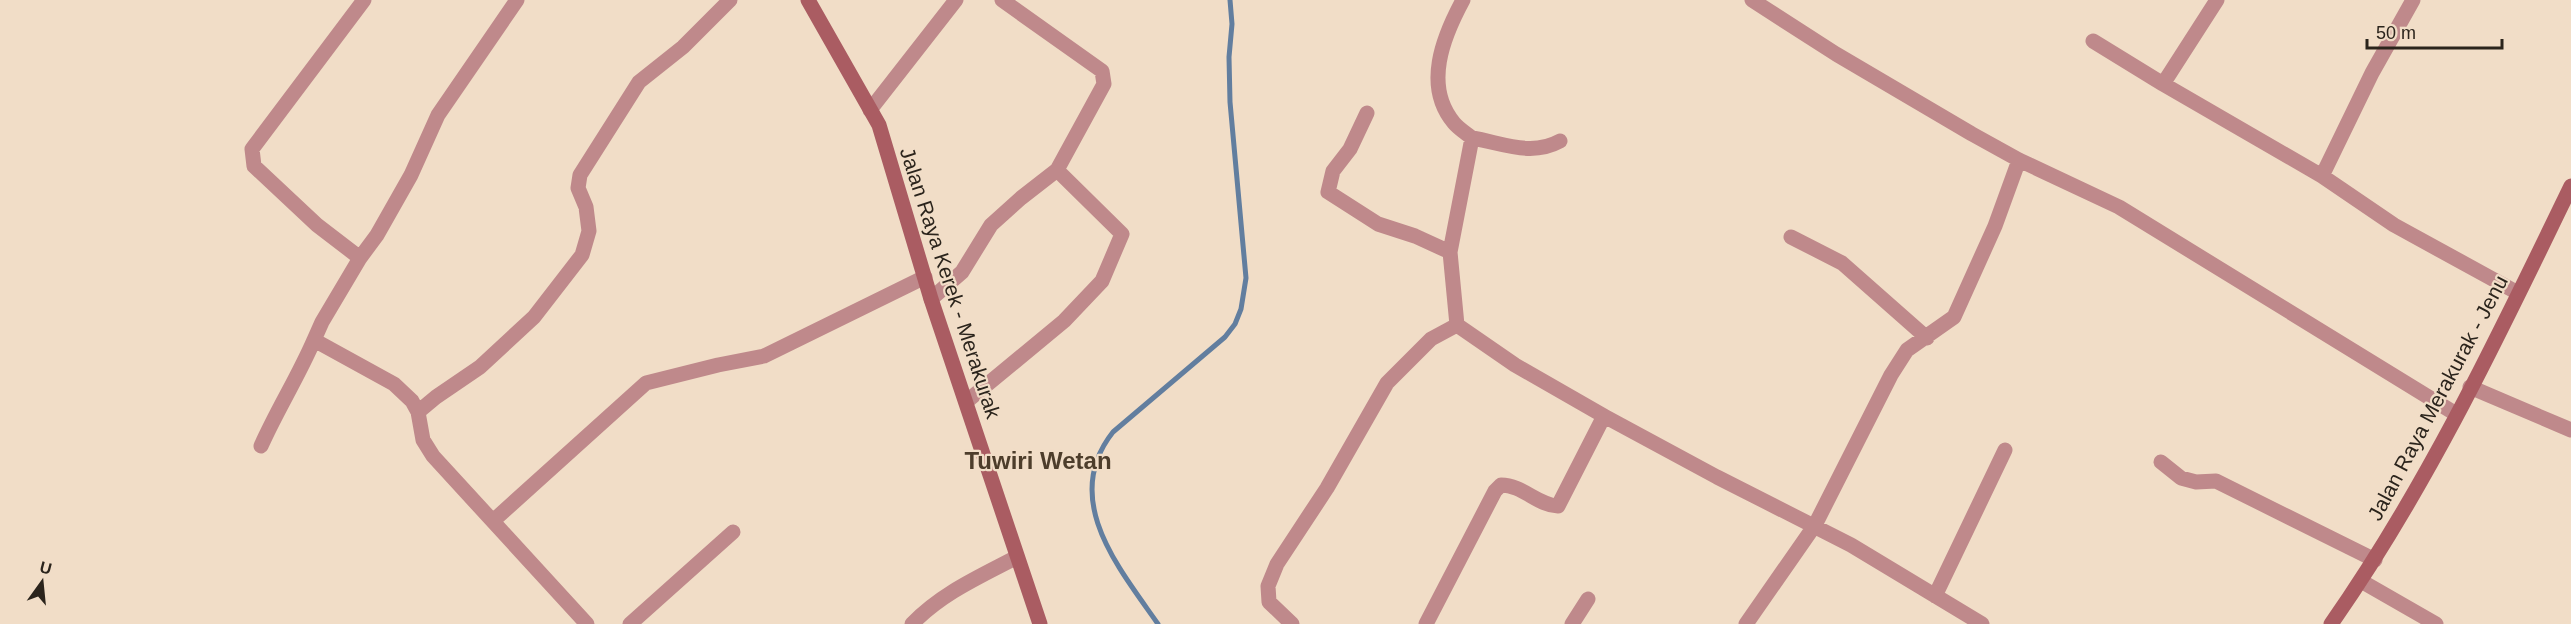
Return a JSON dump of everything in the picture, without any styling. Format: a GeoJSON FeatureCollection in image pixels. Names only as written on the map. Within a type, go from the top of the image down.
{"type":"FeatureCollection","features":[{"type":"Feature","properties":{"kind":"main road","name":"Jalan Raya Kerek - Merakurak"},"geometry":{"type":"LineString","coordinates":[[808,0],[879,125],[932,299],[1040,624]]}},
{"type":"Feature","properties":{"kind":"main road","name":"Jalan Raya Merakurak - Jenu"},"geometry":{"type":"LineString","coordinates":[[2331,624],[2375,560],[2400,518],[2470,387],[2571,186]]}},
{"type":"Feature","properties":{"kind":"street"},"geometry":{"type":"LineString","coordinates":[[360,258],[317,225],[254,166],[252,149],[364,0]]}},
{"type":"Feature","properties":{"kind":"street"},"geometry":{"type":"LineString","coordinates":[[261,446],[281,402],[300,372],[322,322],[360,258],[377,235],[411,175],[438,115],[517,0]]}},
{"type":"Feature","properties":{"kind":"street"},"geometry":{"type":"LineString","coordinates":[[418,412],[480,367],[534,317],[582,255],[590,231],[586,207],[578,188],[580,175],[639,82],[684,47],[730,0]]}},
{"type":"Feature","properties":{"kind":"street"},"geometry":{"type":"LineString","coordinates":[[870,110],[956,0]]}},
{"type":"Feature","properties":{"kind":"street"},"geometry":{"type":"LineString","coordinates":[[932,299],[962,272],[991,225],[1021,198],[1057,171],[1104,84],[1102,71],[1002,0]]}},
{"type":"Feature","properties":{"kind":"street"},"geometry":{"type":"LineString","coordinates":[[1462,0],[1437,67],[1439,97],[1454,123],[1472,138],[1530,150],[1546,148],[1560,141]]}},
{"type":"Feature","properties":{"kind":"street"},"geometry":{"type":"LineString","coordinates":[[1752,0],[1836,54],[2019,160],[2119,207],[2456,414]]}},
{"type":"Feature","properties":{"kind":"street"},"geometry":{"type":"LineString","coordinates":[[2163,84],[2217,0]]}},
{"type":"Feature","properties":{"kind":"street"},"geometry":{"type":"LineString","coordinates":[[2322,176],[2372,73],[2413,0]]}},
{"type":"Feature","properties":{"kind":"street"},"geometry":{"type":"LineString","coordinates":[[2093,41],[2322,176],[2394,225],[2518,293]]}},
{"type":"Feature","properties":{"kind":"street"},"geometry":{"type":"LineString","coordinates":[[1367,113],[1350,149],[1333,171],[1328,192],[1378,224],[1415,236],[1450,252]]}},
{"type":"Feature","properties":{"kind":"street"},"geometry":{"type":"LineString","coordinates":[[1472,138],[1450,252],[1457,325],[1515,365],[1604,416],[1717,477],[1815,525],[1982,624]]}},
{"type":"Feature","properties":{"kind":"street"},"geometry":{"type":"LineString","coordinates":[[1746,624],[1815,525],[1891,375],[1907,350],[1927,338],[1954,316],[1995,226],[2019,160]]}},
{"type":"Feature","properties":{"kind":"street"},"geometry":{"type":"LineString","coordinates":[[966,402],[1065,321],[1102,281],[1122,234],[1057,171]]}},
{"type":"Feature","properties":{"kind":"street"},"geometry":{"type":"LineString","coordinates":[[1791,237],[1842,263],[1927,338]]}},
{"type":"Feature","properties":{"kind":"street"},"geometry":{"type":"LineString","coordinates":[[493,521],[646,383],[718,365],[764,357],[925,277]]}},
{"type":"Feature","properties":{"kind":"street"},"geometry":{"type":"LineString","coordinates":[[1292,624],[1269,602],[1268,586],[1277,564],[1327,488],[1387,383],[1431,339],[1457,325]]}},
{"type":"Feature","properties":{"kind":"street"},"geometry":{"type":"LineString","coordinates":[[314,340],[394,384],[412,401],[418,412],[423,440],[434,456],[587,624]]}},
{"type":"Feature","properties":{"kind":"street"},"geometry":{"type":"LineString","coordinates":[[2470,387],[2571,430]]}},
{"type":"Feature","properties":{"kind":"street"},"geometry":{"type":"LineString","coordinates":[[1426,624],[1495,491],[1501,485],[1511,485],[1536,499],[1558,506],[1604,416]]}},
{"type":"Feature","properties":{"kind":"street"},"geometry":{"type":"LineString","coordinates":[[1935,596],[2005,450]]}},
{"type":"Feature","properties":{"kind":"street"},"geometry":{"type":"LineString","coordinates":[[2161,462],[2181,478],[2196,482],[2216,481],[2375,560]]}},
{"type":"Feature","properties":{"kind":"street"},"geometry":{"type":"LineString","coordinates":[[630,624],[733,532]]}},
{"type":"Feature","properties":{"kind":"street"},"geometry":{"type":"LineString","coordinates":[[912,624],[925,611],[963,584],[1017,557]]}},
{"type":"Feature","properties":{"kind":"street"},"geometry":{"type":"LineString","coordinates":[[2361,581],[2436,624]]}},
{"type":"Feature","properties":{"kind":"street"},"geometry":{"type":"LineString","coordinates":[[1572,624],[1588,599]]}},
{"type":"Feature","properties":{"kind":"waterway"},"geometry":{"type":"LineString","coordinates":[[1158,624],[1127,580],[1101,532],[1094,507],[1092,482],[1098,457],[1113,432],[1225,337],[1235,324],[1241,309],[1246,278],[1230,102],[1229,57],[1232,24],[1230,0]]}},
{"type":"Feature","properties":{"kind":"district","name":"Tuwiri Wetan"},"geometry":{"type":"Point","coordinates":[1038,461]}}]}
